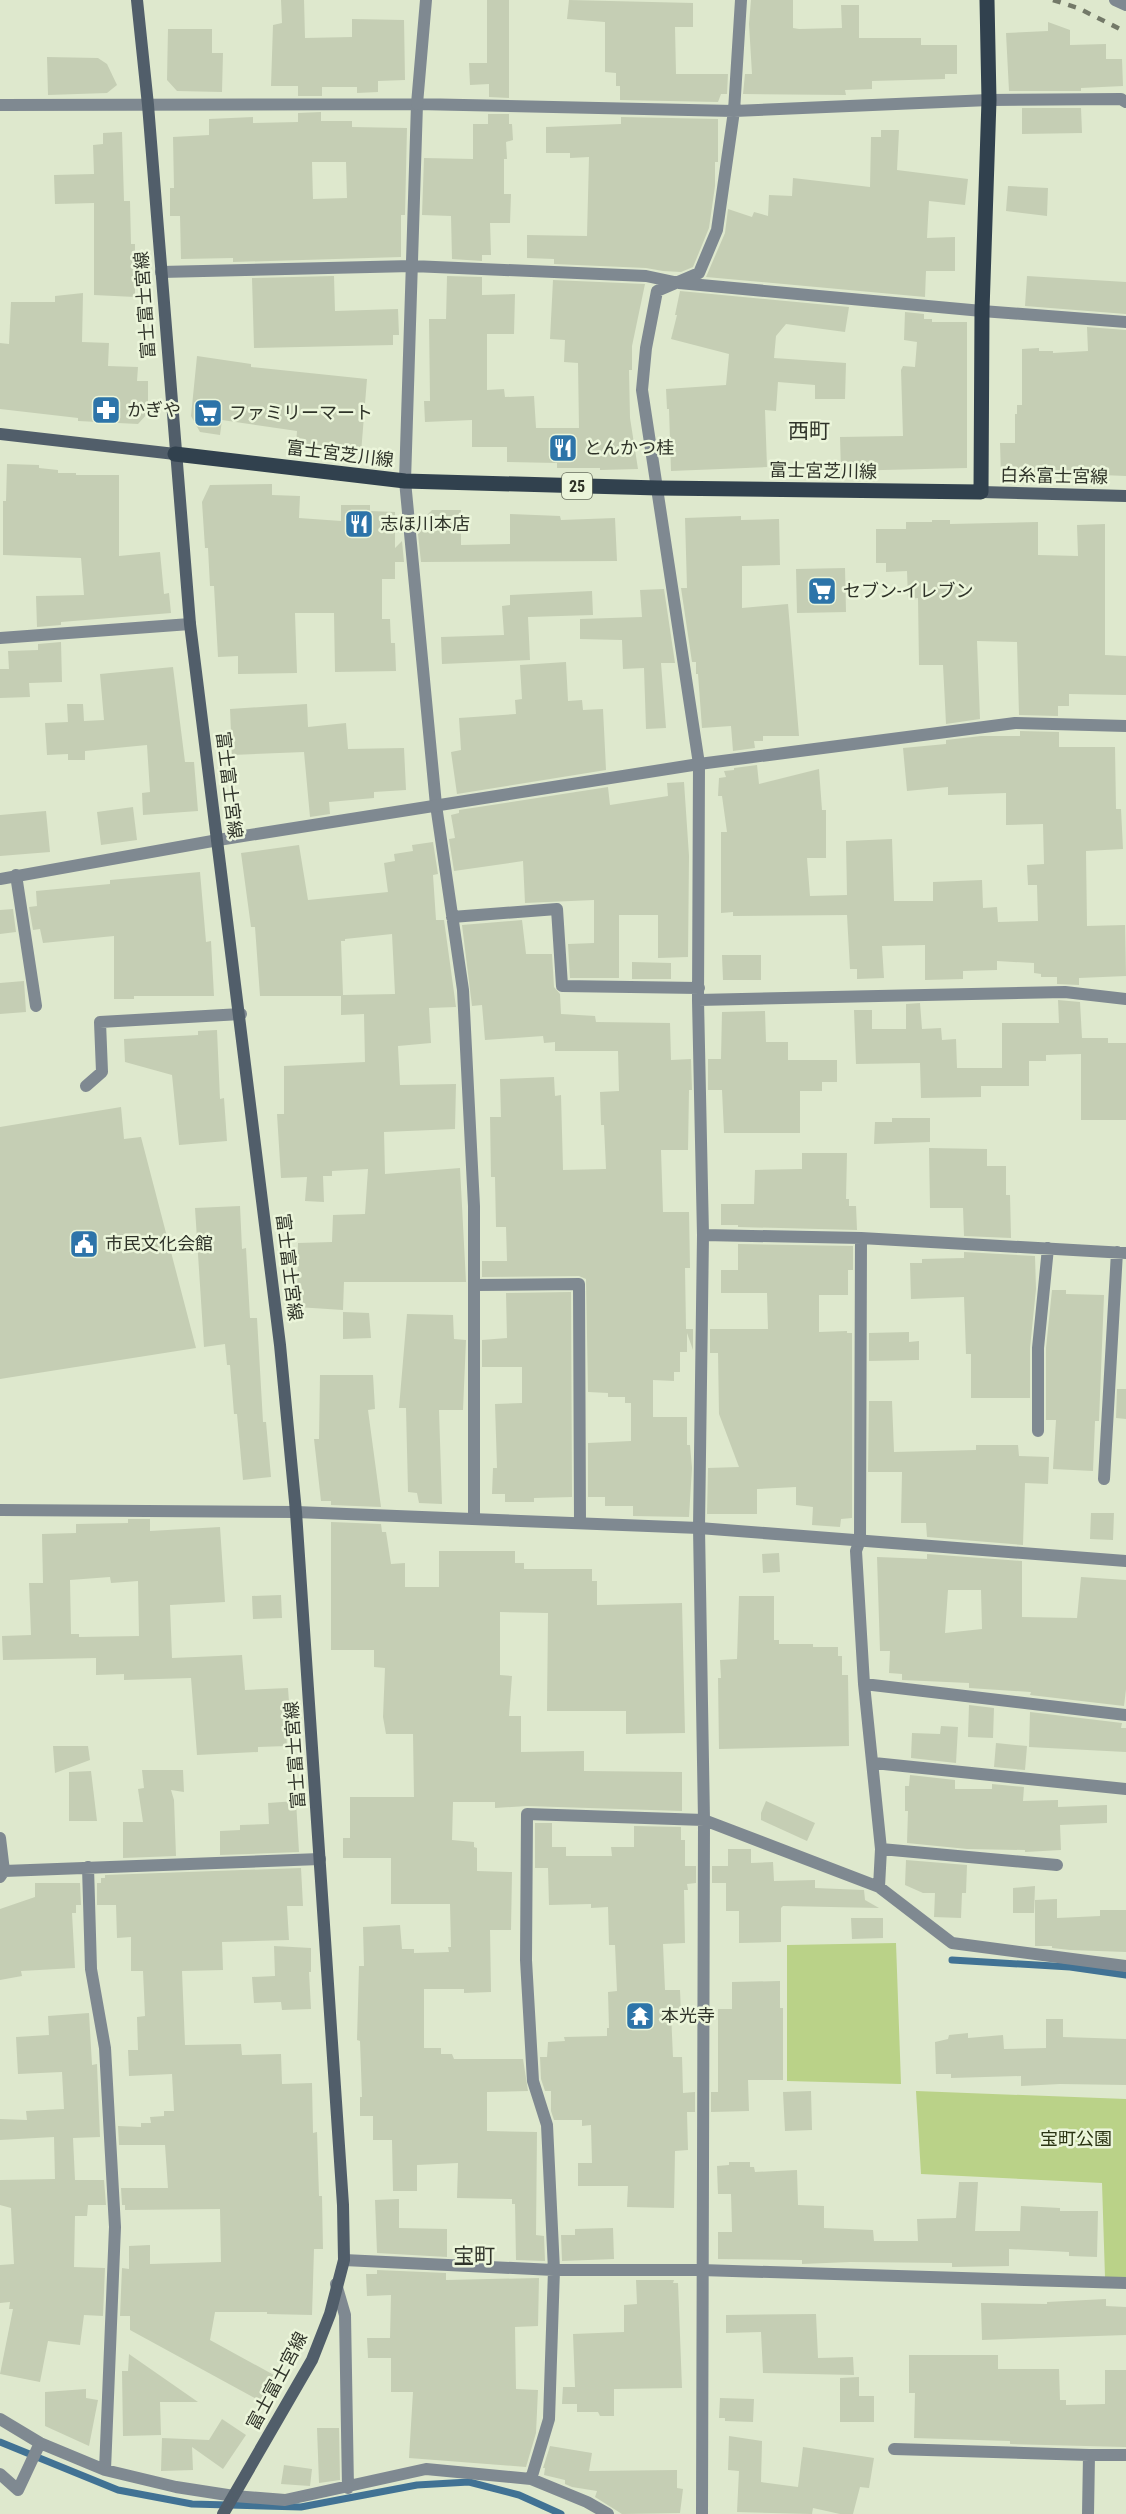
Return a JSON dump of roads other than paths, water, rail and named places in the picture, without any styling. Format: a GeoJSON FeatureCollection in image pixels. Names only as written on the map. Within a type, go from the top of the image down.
{"type":"FeatureCollection","features":[{"type":"Feature","properties":{"kind":"main road","name":"富士富士宮線"},"geometry":{"type":"LineString","coordinates":[[137,0],[148,105],[190,624],[241,1014],[280,1345],[296,1512],[343,2205],[344,2260],[330,2314],[312,2360],[223,2514]]}},
{"type":"Feature","properties":{"kind":"main road"},"geometry":{"type":"LineString","coordinates":[[981,492],[981,311],[989,100],[987,0]]}},
{"type":"Feature","properties":{"kind":"main road"},"geometry":{"type":"LineString","coordinates":[[0,434],[175,454]]}},
{"type":"Feature","properties":{"kind":"main road","name":"富士宮芝川線"},"geometry":{"type":"LineString","coordinates":[[175,454],[405,481],[658,488],[981,492]]}},
{"type":"Feature","properties":{"kind":"main road","name":"白糸富士宮線"},"geometry":{"type":"LineString","coordinates":[[981,492],[1126,496]]}},
{"type":"Feature","properties":{"kind":"street"},"geometry":{"type":"LineString","coordinates":[[426,0],[417,104],[405,481],[436,805],[463,990],[474,1206],[474,1519]]}},
{"type":"Feature","properties":{"kind":"street"},"geometry":{"type":"LineString","coordinates":[[702,2514],[704,1820],[699,1528],[704,1236],[698,994],[699,764],[642,390],[646,348],[657,291],[699,273],[717,230],[734,111],[741,0]]}},
{"type":"Feature","properties":{"kind":"street"},"geometry":{"type":"LineString","coordinates":[[1115,0],[1126,5]]}},
{"type":"Feature","properties":{"kind":"street"},"geometry":{"type":"LineString","coordinates":[[0,105],[417,104],[734,111],[989,100],[1121,99],[1126,102]]}},
{"type":"Feature","properties":{"kind":"street"},"geometry":{"type":"LineString","coordinates":[[161,272],[412,266],[646,276],[679,283],[1126,322]]}},
{"type":"Feature","properties":{"kind":"street"},"geometry":{"type":"LineString","coordinates":[[0,638],[190,624]]}},
{"type":"Feature","properties":{"kind":"street"},"geometry":{"type":"LineString","coordinates":[[0,879],[218,840],[699,764],[1015,723],[1126,726]]}},
{"type":"Feature","properties":{"kind":"street"},"geometry":{"type":"LineString","coordinates":[[16,875],[36,1006]]}},
{"type":"Feature","properties":{"kind":"street"},"geometry":{"type":"LineString","coordinates":[[452,917],[558,909],[562,986],[698,994],[1065,992],[1126,999]]}},
{"type":"Feature","properties":{"kind":"street"},"geometry":{"type":"LineString","coordinates":[[86,1086],[102,1072],[100,1022],[241,1014]]}},
{"type":"Feature","properties":{"kind":"street"},"geometry":{"type":"LineString","coordinates":[[704,1236],[861,1238],[1121,1252],[1104,1479]]}},
{"type":"Feature","properties":{"kind":"street"},"geometry":{"type":"LineString","coordinates":[[861,1238],[861,1540],[856,1551],[864,1684],[874,1763],[881,1850],[879,1887]]}},
{"type":"Feature","properties":{"kind":"street"},"geometry":{"type":"LineString","coordinates":[[1038,1431],[1038,1348],[1048,1248]]}},
{"type":"Feature","properties":{"kind":"street"},"geometry":{"type":"LineString","coordinates":[[475,1285],[579,1284],[580,1523]]}},
{"type":"Feature","properties":{"kind":"street"},"geometry":{"type":"LineString","coordinates":[[0,1510],[296,1512],[699,1528],[1126,1561]]}},
{"type":"Feature","properties":{"kind":"street"},"geometry":{"type":"LineString","coordinates":[[864,1684],[1126,1715]]}},
{"type":"Feature","properties":{"kind":"street"},"geometry":{"type":"LineString","coordinates":[[874,1763],[1126,1789]]}},
{"type":"Feature","properties":{"kind":"street"},"geometry":{"type":"LineString","coordinates":[[531,2479],[549,2419],[554,2270],[547,2125],[533,2081],[526,1960],[527,1814],[704,1820],[879,1887],[952,1943],[1126,1966]]}},
{"type":"Feature","properties":{"kind":"street"},"geometry":{"type":"LineString","coordinates":[[0,1838],[2,1874],[88,1867],[320,1859]]}},
{"type":"Feature","properties":{"kind":"street"},"geometry":{"type":"LineString","coordinates":[[881,1850],[1057,1865]]}},
{"type":"Feature","properties":{"kind":"street"},"geometry":{"type":"LineString","coordinates":[[88,1867],[91,1969],[105,2048],[115,2227],[105,2470]]}},
{"type":"Feature","properties":{"kind":"street"},"geometry":{"type":"LineString","coordinates":[[344,2260],[554,2270],[701,2270],[1126,2283]]}},
{"type":"Feature","properties":{"kind":"street"},"geometry":{"type":"LineString","coordinates":[[336,2284],[345,2315],[348,2488]]}},
{"type":"Feature","properties":{"kind":"street"},"geometry":{"type":"LineString","coordinates":[[0,2420],[40,2443],[105,2470],[176,2487],[234,2497],[285,2500],[348,2488],[426,2469],[531,2479],[586,2502],[608,2514]]}},
{"type":"Feature","properties":{"kind":"street"},"geometry":{"type":"LineString","coordinates":[[0,2474],[18,2490],[40,2443]]}},
{"type":"Feature","properties":{"kind":"street"},"geometry":{"type":"LineString","coordinates":[[894,2449],[1126,2455]]}},
{"type":"Feature","properties":{"kind":"street"},"geometry":{"type":"LineString","coordinates":[[1088,2514],[1089,2455]]}},
{"type":"Feature","properties":{"kind":"waterway"},"geometry":{"type":"LineString","coordinates":[[952,1960],[1070,1967],[1126,1975]]}},
{"type":"Feature","properties":{"kind":"waterway"},"geometry":{"type":"LineString","coordinates":[[0,2442],[118,2490],[192,2504],[301,2507],[417,2485],[469,2482],[519,2495],[561,2514]]}},
{"type":"Feature","properties":{"kind":"railway"},"geometry":{"type":"LineString","coordinates":[[1053,0],[1078,8],[1126,32]]}},
{"type":"Feature","properties":{"kind":"place","name":"かぎや"},"geometry":{"type":"Point","coordinates":[106,410]}},
{"type":"Feature","properties":{"kind":"place","name":"ファミリーマート"},"geometry":{"type":"Point","coordinates":[208,413]}},
{"type":"Feature","properties":{"kind":"place","name":"とんかつ桂"},"geometry":{"type":"Point","coordinates":[563,448]}},
{"type":"Feature","properties":{"kind":"place","name":"志ほ川本店"},"geometry":{"type":"Point","coordinates":[359,524]}},
{"type":"Feature","properties":{"kind":"place","name":"セブン-イレブン"},"geometry":{"type":"Point","coordinates":[822,591]}},
{"type":"Feature","properties":{"kind":"place","name":"市民文化会館"},"geometry":{"type":"Point","coordinates":[84,1244]}},
{"type":"Feature","properties":{"kind":"place","name":"本光寺"},"geometry":{"type":"Point","coordinates":[640,2016]}},
{"type":"Feature","properties":{"kind":"district","name":"西町"},"geometry":{"type":"Point","coordinates":[809,431]}},
{"type":"Feature","properties":{"kind":"district","name":"宝町"},"geometry":{"type":"Point","coordinates":[474,2256]}},
{"type":"Feature","properties":{"kind":"park label","name":"宝町公園"},"geometry":{"type":"Point","coordinates":[1076,2139]}}]}
